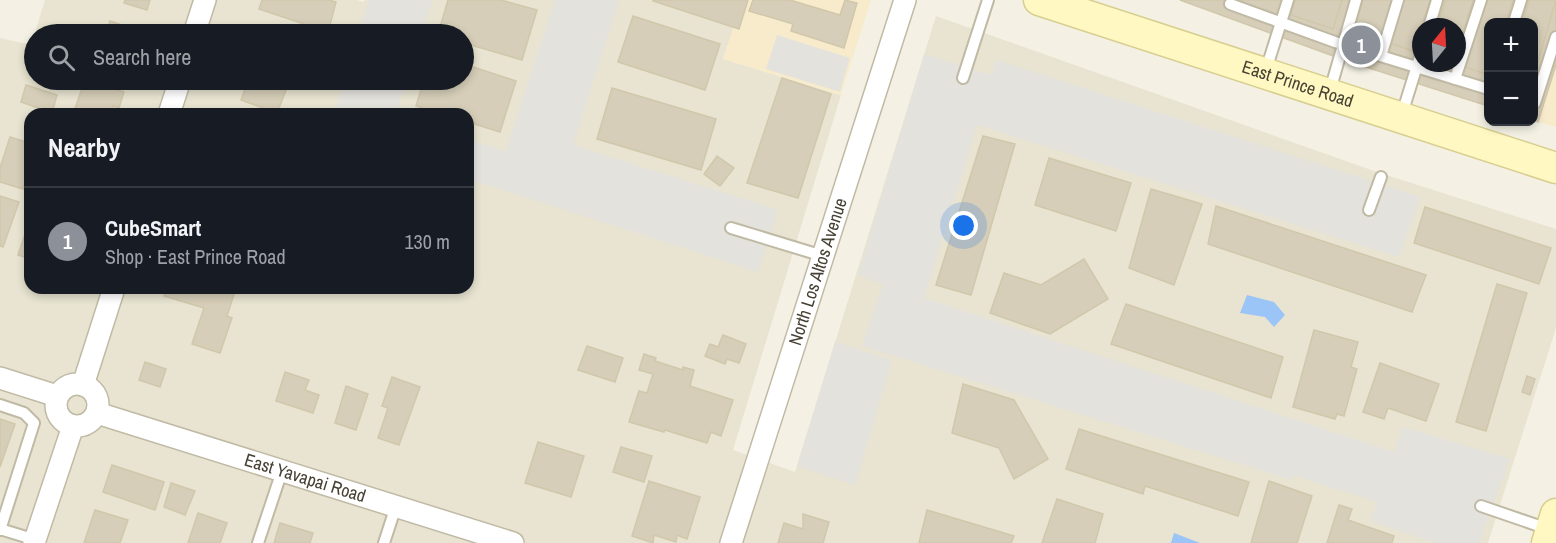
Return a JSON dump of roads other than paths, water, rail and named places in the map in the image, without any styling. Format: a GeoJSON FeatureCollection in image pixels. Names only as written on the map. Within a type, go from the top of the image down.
{"type":"FeatureCollection","features":[{"type":"Feature","properties":{"kind":"main road","name":"East Prince Road"},"geometry":{"type":"LineString","coordinates":[[1039,0],[1556,168]]}},
{"type":"Feature","properties":{"kind":"street"},"geometry":{"type":"LineString","coordinates":[[197,24],[205,0]]}},
{"type":"Feature","properties":{"kind":"street","name":"North Los Altos Avenue"},"geometry":{"type":"LineString","coordinates":[[731,543],[905,0]]}},
{"type":"Feature","properties":{"kind":"street"},"geometry":{"type":"LineString","coordinates":[[171,108],[177,90]]}},
{"type":"Feature","properties":{"kind":"street"},"geometry":{"type":"LineString","coordinates":[[83,385],[112,294]]}},
{"type":"Feature","properties":{"kind":"street"},"geometry":{"type":"LineString","coordinates":[[0,378],[57,396]]}},
{"type":"Feature","properties":{"kind":"street"},"geometry":{"type":"LineString","coordinates":[[68,385],[83,385],[92,390],[97,397],[97,413],[87,424],[73,426],[60,418],[56,410],[57,396],[68,385]]}},
{"type":"Feature","properties":{"kind":"street","name":"East Yavapai Road"},"geometry":{"type":"LineString","coordinates":[[97,413],[510,542]]}},
{"type":"Feature","properties":{"kind":"street"},"geometry":{"type":"LineString","coordinates":[[35,541],[73,426]]}},
{"type":"Feature","properties":{"kind":"lane"},"geometry":{"type":"LineString","coordinates":[[963,78],[988,0]]}},
{"type":"Feature","properties":{"kind":"lane"},"geometry":{"type":"LineString","coordinates":[[1218,0],[1231,2],[1343,45],[1412,65]]}},
{"type":"Feature","properties":{"kind":"lane"},"geometry":{"type":"LineString","coordinates":[[1265,73],[1288,0]]}},
{"type":"Feature","properties":{"kind":"lane"},"geometry":{"type":"LineString","coordinates":[[1329,94],[1356,0]]}},
{"type":"Feature","properties":{"kind":"lane"},"geometry":{"type":"LineString","coordinates":[[1381,56],[1398,0]]}},
{"type":"Feature","properties":{"kind":"lane"},"geometry":{"type":"LineString","coordinates":[[1432,18],[1437,0]]}},
{"type":"Feature","properties":{"kind":"lane"},"geometry":{"type":"LineString","coordinates":[[1455,79],[1481,0]]}},
{"type":"Feature","properties":{"kind":"lane"},"geometry":{"type":"LineString","coordinates":[[1515,18],[1521,0]]}},
{"type":"Feature","properties":{"kind":"lane"},"geometry":{"type":"LineString","coordinates":[[1538,94],[1556,37]]}},
{"type":"Feature","properties":{"kind":"lane"},"geometry":{"type":"LineString","coordinates":[[1401,117],[1415,72]]}},
{"type":"Feature","properties":{"kind":"lane"},"geometry":{"type":"LineString","coordinates":[[1433,72],[1484,88]]}},
{"type":"Feature","properties":{"kind":"lane"},"geometry":{"type":"LineString","coordinates":[[1369,210],[1381,177]]}},
{"type":"Feature","properties":{"kind":"lane"},"geometry":{"type":"LineString","coordinates":[[731,228],[823,256]]}},
{"type":"Feature","properties":{"kind":"lane"},"geometry":{"type":"LineString","coordinates":[[0,405],[24,413],[34,423],[0,529],[35,541]]}},
{"type":"Feature","properties":{"kind":"lane"},"geometry":{"type":"LineString","coordinates":[[258,543],[282,471]]}},
{"type":"Feature","properties":{"kind":"lane"},"geometry":{"type":"LineString","coordinates":[[384,543],[396,506]]}},
{"type":"Feature","properties":{"kind":"lane"},"geometry":{"type":"LineString","coordinates":[[1481,506],[1551,529]]}},
{"type":"Feature","properties":{"kind":"water"},"geometry":{"type":"Polygon","coordinates":[[[1247,295],[1274,302],[1285,315],[1274,327],[1265,317],[1240,313],[1247,295]]]}},
{"type":"Feature","properties":{"kind":"water"},"geometry":{"type":"Polygon","coordinates":[[[1174,533],[1200,543],[1171,543],[1174,533]]]}},
{"type":"Feature","properties":{"kind":"place","name":"CubeSmart"},"geometry":{"type":"Point","coordinates":[1361,45]}}]}
